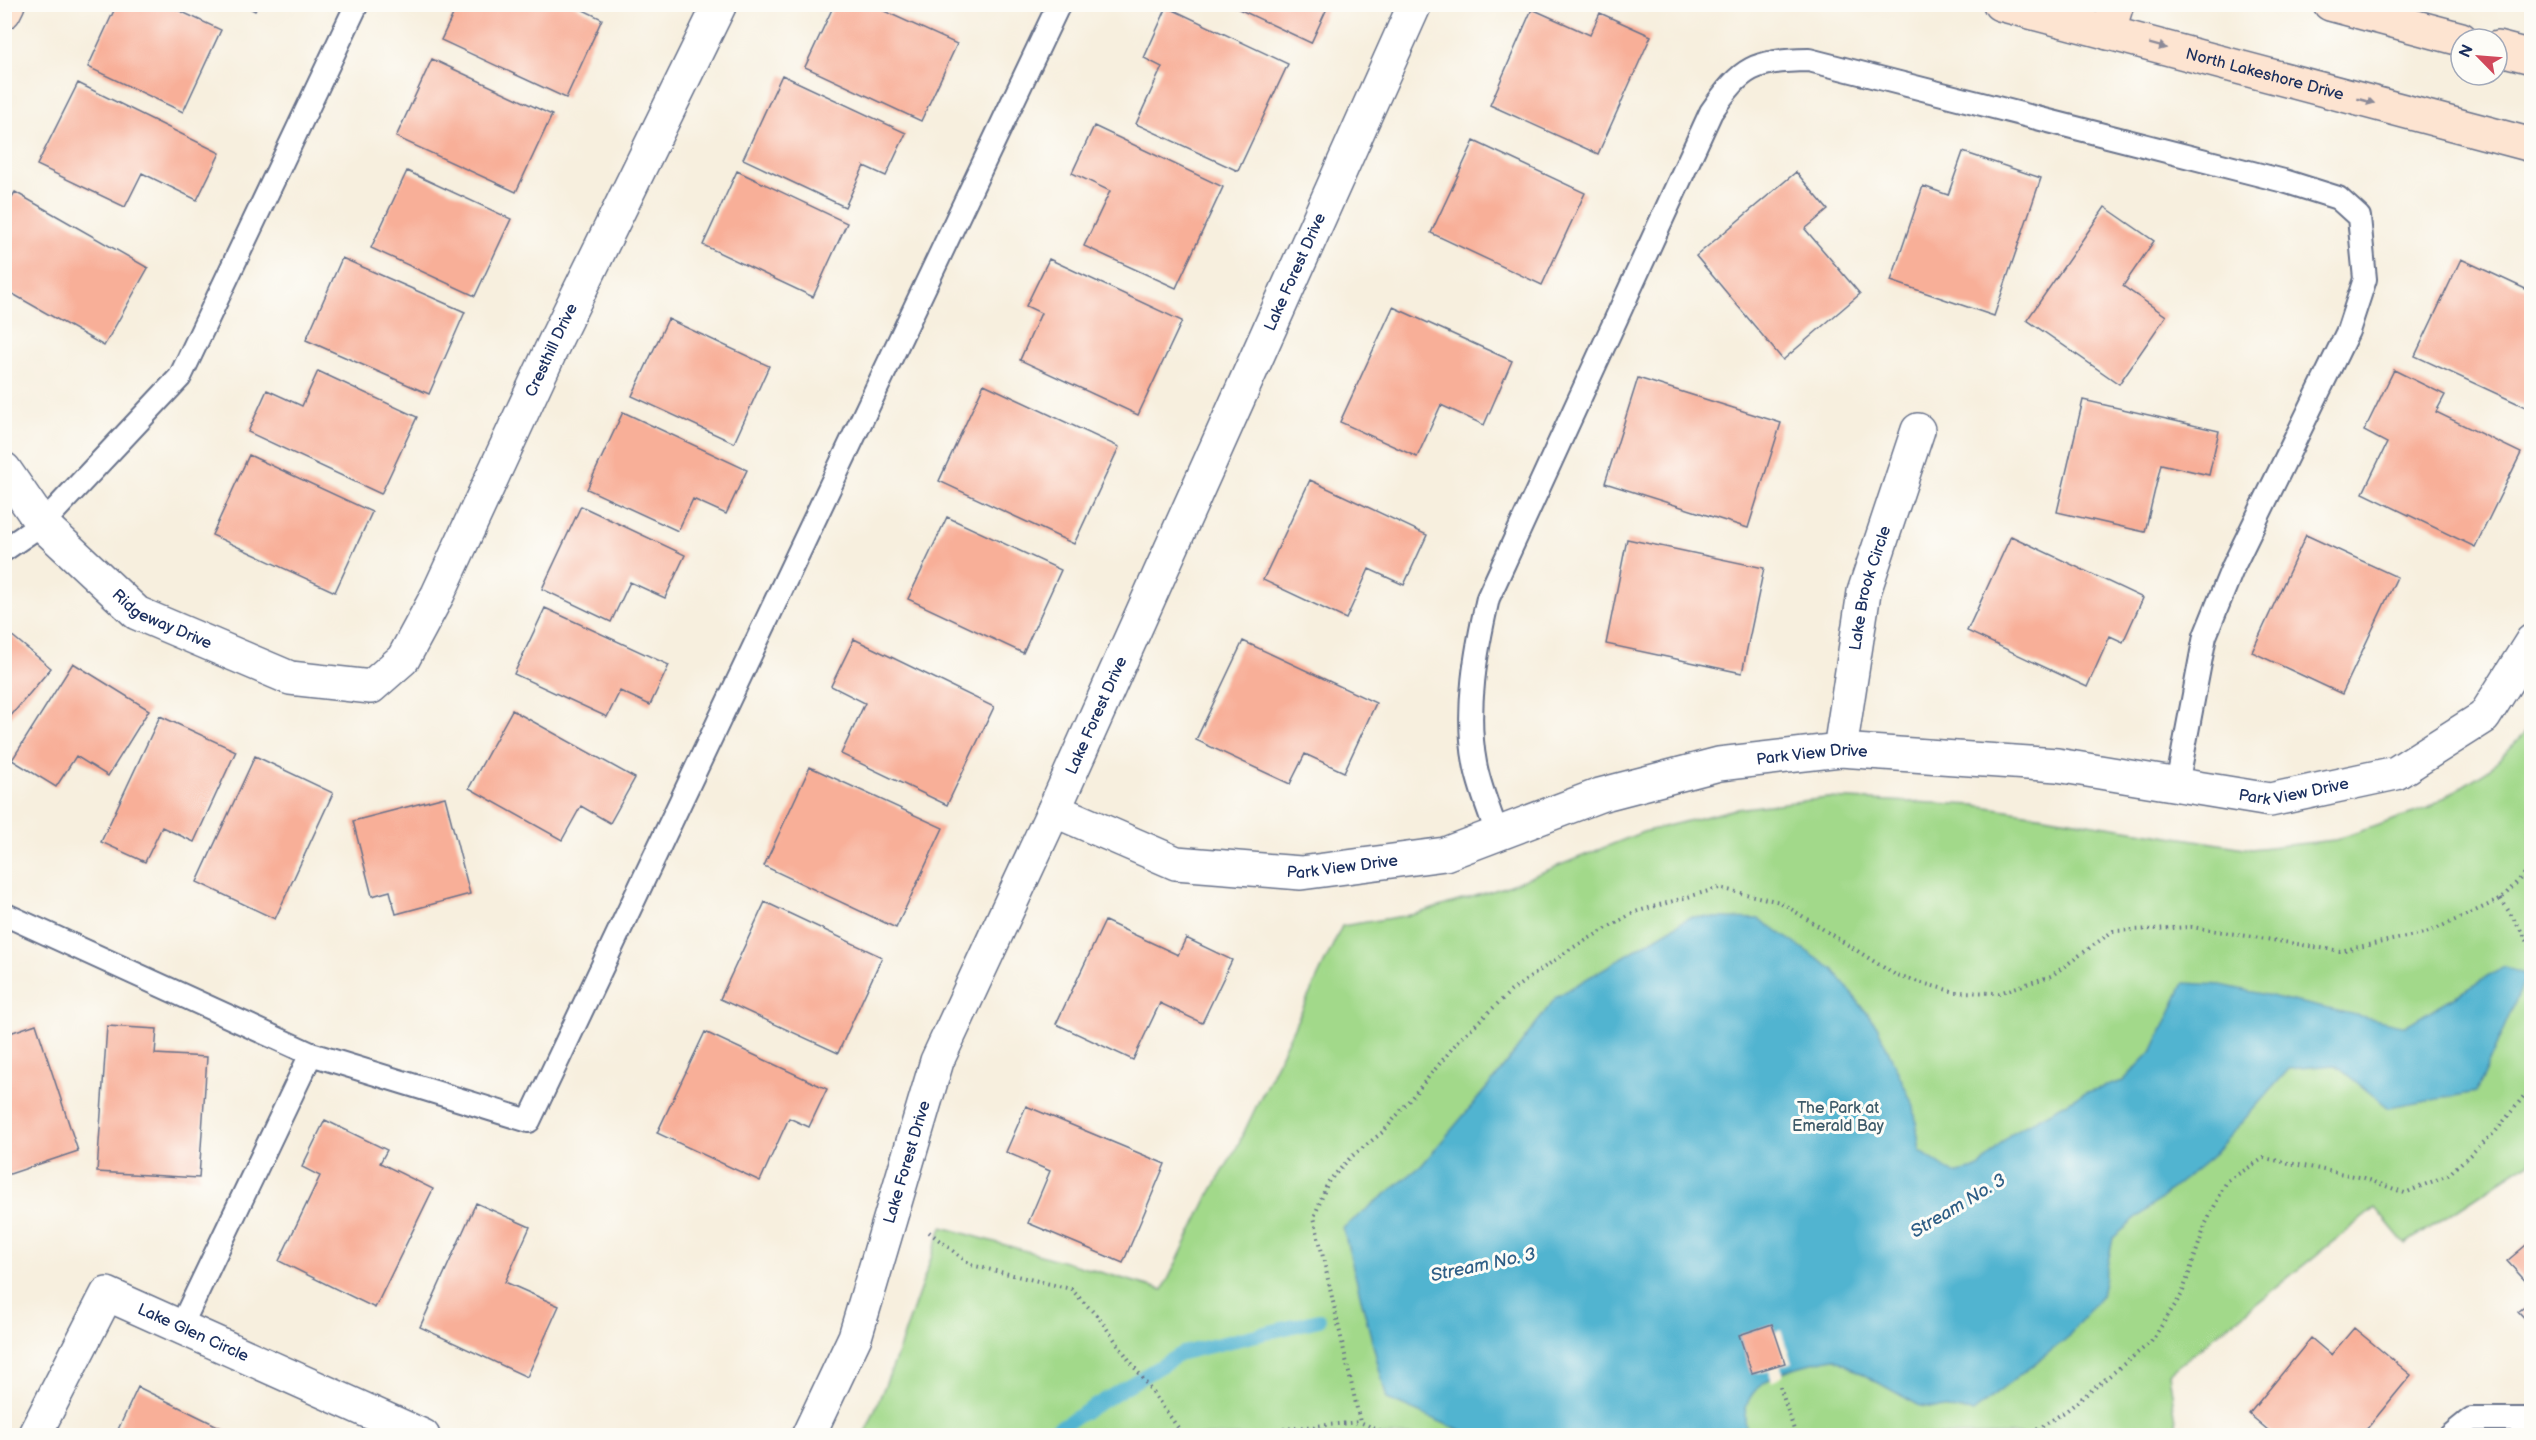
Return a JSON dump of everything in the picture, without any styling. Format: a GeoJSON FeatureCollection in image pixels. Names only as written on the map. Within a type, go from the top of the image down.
{"type":"FeatureCollection","features":[{"type":"Feature","properties":{"kind":"main road"},"geometry":{"type":"LineString","coordinates":[[4,12],[8,4]]}},
{"type":"Feature","properties":{"kind":"main road","name":"North Lakeshore Drive"},"geometry":{"type":"LineString","coordinates":[[2000,4],[2112,19],[2532,145]]}},
{"type":"Feature","properties":{"kind":"main road"},"geometry":{"type":"LineString","coordinates":[[2330,4],[2449,36]]}},
{"type":"Feature","properties":{"kind":"main road"},"geometry":{"type":"LineString","coordinates":[[2509,51],[2532,57]]}},
{"type":"Feature","properties":{"kind":"street","name":"Cresthill Drive"},"geometry":{"type":"LineString","coordinates":[[371,687],[403,659],[438,594],[557,337],[720,4]]}},
{"type":"Feature","properties":{"kind":"street","name":"Lake Forest Drive"},"geometry":{"type":"LineString","coordinates":[[808,1436],[855,1338],[937,1062],[1054,810],[1415,4]]}},
{"type":"Feature","properties":{"kind":"street","name":"Lake Brook Circle"},"geometry":{"type":"LineString","coordinates":[[1840,750],[1864,592],[1918,430]]}},
{"type":"Feature","properties":{"kind":"street","name":"Ridgeway Drive"},"geometry":{"type":"LineString","coordinates":[[4,469],[42,524],[137,613],[290,678],[371,687]]}},
{"type":"Feature","properties":{"kind":"street","name":"Park View Drive"},"geometry":{"type":"LineString","coordinates":[[1054,810],[1176,863],[1300,873],[1445,854],[1600,795],[1719,764],[1840,750],[2057,765],[2270,801],[2396,773],[2484,717],[2532,641]]}},
{"type":"Feature","properties":{"kind":"street","name":"Lake Glen Circle"},"geometry":{"type":"LineString","coordinates":[[34,1436],[107,1294],[181,1326],[405,1432]]}},
{"type":"Feature","properties":{"kind":"lane"},"geometry":{"type":"LineString","coordinates":[[4,550],[42,524],[180,377],[357,4]]}},
{"type":"Feature","properties":{"kind":"lane"},"geometry":{"type":"LineString","coordinates":[[4,914],[311,1054],[529,1121],[1059,4]]}},
{"type":"Feature","properties":{"kind":"lane"},"geometry":{"type":"LineString","coordinates":[[1497,834],[1475,763],[1472,702],[1474,655],[1488,598],[1712,112],[1732,81],[1753,67],[1771,61],[1809,60],[2284,181],[2338,198],[2359,217],[2365,279],[2348,331],[2233,567],[2205,636],[2177,785]]}},
{"type":"Feature","properties":{"kind":"lane"},"geometry":{"type":"LineString","coordinates":[[181,1326],[311,1054]]}},
{"type":"Feature","properties":{"kind":"lane"},"geometry":{"type":"LineString","coordinates":[[2450,1436],[2471,1419],[2527,1419],[2532,1426]]}},
{"type":"Feature","properties":{"kind":"path"},"geometry":{"type":"LineString","coordinates":[[1360,1422],[1314,1217],[1328,1182],[1352,1157],[1384,1131],[1460,1039],[1511,991],[1569,950],[1635,912],[1719,888],[1729,890],[1780,902],[1897,976],[1955,992],[1999,993],[2051,976],[2113,931],[2192,927],[2340,951],[2430,932],[2501,899],[2532,866]]}},
{"type":"Feature","properties":{"kind":"path"},"geometry":{"type":"LineString","coordinates":[[2501,899],[2532,948]]}},
{"type":"Feature","properties":{"kind":"path"},"geometry":{"type":"LineString","coordinates":[[2027,1436],[2066,1411],[2151,1342],[2182,1294],[2206,1223],[2228,1181],[2264,1158],[2364,1178],[2405,1193],[2448,1175],[2496,1131],[2532,1086]]}},
{"type":"Feature","properties":{"kind":"path"},"geometry":{"type":"LineString","coordinates":[[925,1229],[971,1265],[1071,1289],[1099,1318],[1183,1433]]}},
{"type":"Feature","properties":{"kind":"path"},"geometry":{"type":"LineString","coordinates":[[1780,1387],[1796,1436]]}},
{"type":"Feature","properties":{"kind":"path"},"geometry":{"type":"LineString","coordinates":[[1248,1436],[1272,1430],[1360,1422],[1391,1436]]}},
{"type":"Feature","properties":{"kind":"green space","name":"The Park at Emerald Bay"},"geometry":{"type":"Polygon","coordinates":[[[2531,727],[2531,1161],[2405,1244],[2375,1208],[2169,1373],[2178,1435],[864,1436],[895,1361],[942,1227],[1163,1290],[1208,1197],[1235,1151],[1342,926],[1416,914],[1505,887],[1643,832],[1736,809],[1827,798],[1975,805],[2251,849],[2335,840],[2428,808],[2488,770],[2531,727]]]}},
{"type":"Feature","properties":{"kind":"water"},"geometry":{"type":"Polygon","coordinates":[[[1690,917],[1759,919],[1833,969],[1877,1026],[1914,1107],[1920,1151],[1954,1174],[1979,1168],[2010,1134],[2084,1093],[2123,1081],[2153,1050],[2184,983],[2221,985],[2405,1026],[2504,967],[2527,975],[2476,1092],[2389,1108],[2335,1065],[2289,1069],[2211,1157],[2113,1238],[2101,1296],[2066,1339],[1973,1412],[1920,1406],[1834,1358],[1792,1368],[1765,1382],[1755,1391],[1748,1403],[1745,1417],[1749,1435],[1471,1435],[1387,1399],[1343,1228],[1421,1166],[1496,1077],[1556,997],[1690,917]]]}},
{"type":"Feature","properties":{"kind":"pier"},"geometry":{"type":"Polygon","coordinates":[[[1781,1330],[1792,1363],[1781,1366],[1783,1375],[1772,1382],[1769,1371],[1758,1374],[1747,1341],[1781,1330]]]}},
{"type":"Feature","properties":{"kind":"building"},"geometry":{"type":"Polygon","coordinates":[[[117,4],[165,4],[221,30],[183,112],[88,67],[117,4]]]}},
{"type":"Feature","properties":{"kind":"building"},"geometry":{"type":"Polygon","coordinates":[[[242,4],[259,4],[255,11],[242,4]]]}},
{"type":"Feature","properties":{"kind":"building"},"geometry":{"type":"Polygon","coordinates":[[[458,4],[494,4],[504,9],[506,4],[571,4],[602,19],[566,98],[441,40],[458,4]]]}},
{"type":"Feature","properties":{"kind":"building"},"geometry":{"type":"Polygon","coordinates":[[[1228,4],[1329,4],[1311,43],[1228,4]]]}},
{"type":"Feature","properties":{"kind":"building"},"geometry":{"type":"Polygon","coordinates":[[[834,5],[871,5],[957,44],[921,121],[805,67],[834,5]]]}},
{"type":"Feature","properties":{"kind":"building"},"geometry":{"type":"Polygon","coordinates":[[[1167,7],[1288,64],[1238,171],[1136,124],[1162,67],[1144,58],[1167,7]]]}},
{"type":"Feature","properties":{"kind":"building"},"geometry":{"type":"Polygon","coordinates":[[[1532,9],[1590,35],[1600,13],[1651,36],[1598,154],[1490,105],[1532,9]]]}},
{"type":"Feature","properties":{"kind":"building"},"geometry":{"type":"Polygon","coordinates":[[[432,59],[552,115],[516,192],[396,137],[432,59]]]}},
{"type":"Feature","properties":{"kind":"building"},"geometry":{"type":"Polygon","coordinates":[[[782,75],[906,133],[886,176],[864,166],[845,207],[743,159],[782,75]]]}},
{"type":"Feature","properties":{"kind":"building"},"geometry":{"type":"Polygon","coordinates":[[[78,83],[220,153],[197,200],[142,173],[125,207],[37,165],[78,83]]]}},
{"type":"Feature","properties":{"kind":"building"},"geometry":{"type":"Polygon","coordinates":[[[1094,126],[1223,187],[1176,288],[1084,246],[1110,191],[1072,173],[1094,126]]]}},
{"type":"Feature","properties":{"kind":"building"},"geometry":{"type":"Polygon","coordinates":[[[1474,141],[1585,193],[1542,285],[1431,233],[1474,141]]]}},
{"type":"Feature","properties":{"kind":"building"},"geometry":{"type":"Polygon","coordinates":[[[1963,152],[2041,178],[1994,316],[1891,281],[1923,186],[1948,195],[1963,152]]]}},
{"type":"Feature","properties":{"kind":"building"},"geometry":{"type":"Polygon","coordinates":[[[407,171],[511,219],[475,296],[371,248],[407,171]]]}},
{"type":"Feature","properties":{"kind":"building"},"geometry":{"type":"Polygon","coordinates":[[[737,171],[847,223],[813,297],[703,245],[737,171]]]}},
{"type":"Feature","properties":{"kind":"building"},"geometry":{"type":"Polygon","coordinates":[[[1796,172],[1828,210],[1805,229],[1860,294],[1783,360],[1696,256],[1796,172]]]}},
{"type":"Feature","properties":{"kind":"building"},"geometry":{"type":"Polygon","coordinates":[[[15,192],[148,268],[104,346],[4,289],[4,210],[15,192]]]}},
{"type":"Feature","properties":{"kind":"building"},"geometry":{"type":"Polygon","coordinates":[[[2105,207],[2154,241],[2123,286],[2166,316],[2119,384],[2027,320],[2105,207]]]}},
{"type":"Feature","properties":{"kind":"building"},"geometry":{"type":"Polygon","coordinates":[[[342,258],[465,312],[429,394],[306,340],[342,258]]]}},
{"type":"Feature","properties":{"kind":"building"},"geometry":{"type":"Polygon","coordinates":[[[1049,259],[1182,321],[1138,415],[1020,360],[1041,313],[1026,306],[1049,259]]]}},
{"type":"Feature","properties":{"kind":"building"},"geometry":{"type":"Polygon","coordinates":[[[2461,259],[2532,292],[2532,410],[2415,356],[2461,259]]]}},
{"type":"Feature","properties":{"kind":"building"},"geometry":{"type":"Polygon","coordinates":[[[1393,307],[1512,361],[1484,425],[1441,405],[1417,457],[1340,422],[1393,307]]]}},
{"type":"Feature","properties":{"kind":"building"},"geometry":{"type":"Polygon","coordinates":[[[668,319],[769,366],[734,443],[632,396],[668,319]]]}},
{"type":"Feature","properties":{"kind":"building"},"geometry":{"type":"Polygon","coordinates":[[[2394,370],[2445,395],[2436,412],[2521,453],[2475,547],[2363,493],[2387,443],[2364,431],[2394,370]]]}},
{"type":"Feature","properties":{"kind":"building"},"geometry":{"type":"Polygon","coordinates":[[[318,371],[417,417],[381,494],[248,432],[267,390],[302,406],[318,371]]]}},
{"type":"Feature","properties":{"kind":"building"},"geometry":{"type":"Polygon","coordinates":[[[1638,378],[1781,423],[1748,528],[1605,483],[1638,378]]]}},
{"type":"Feature","properties":{"kind":"building"},"geometry":{"type":"Polygon","coordinates":[[[984,384],[1119,447],[1074,544],[939,481],[984,384]]]}},
{"type":"Feature","properties":{"kind":"building"},"geometry":{"type":"Polygon","coordinates":[[[2083,400],[2219,431],[2209,475],[2161,464],[2145,532],[2057,512],[2083,400]]]}},
{"type":"Feature","properties":{"kind":"building"},"geometry":{"type":"Polygon","coordinates":[[[623,412],[747,470],[726,514],[693,499],[678,531],[587,489],[623,412]]]}},
{"type":"Feature","properties":{"kind":"building"},"geometry":{"type":"Polygon","coordinates":[[[249,455],[372,512],[335,592],[212,535],[249,455]]]}},
{"type":"Feature","properties":{"kind":"building"},"geometry":{"type":"Polygon","coordinates":[[[1310,480],[1427,535],[1404,585],[1369,569],[1346,619],[1263,580],[1310,480]]]}},
{"type":"Feature","properties":{"kind":"building"},"geometry":{"type":"Polygon","coordinates":[[[581,506],[685,555],[665,598],[630,582],[611,622],[542,589],[581,506]]]}},
{"type":"Feature","properties":{"kind":"building"},"geometry":{"type":"Polygon","coordinates":[[[947,517],[1061,570],[1023,653],[908,599],[947,517]]]}},
{"type":"Feature","properties":{"kind":"building"},"geometry":{"type":"Polygon","coordinates":[[[2306,535],[2397,577],[2342,694],[2252,652],[2306,535]]]}},
{"type":"Feature","properties":{"kind":"building"},"geometry":{"type":"Polygon","coordinates":[[[2011,536],[2143,598],[2123,642],[2110,636],[2087,687],[1967,631],[2011,536]]]}},
{"type":"Feature","properties":{"kind":"building"},"geometry":{"type":"Polygon","coordinates":[[[1627,539],[1764,568],[1742,673],[1606,644],[1627,539]]]}},
{"type":"Feature","properties":{"kind":"building"},"geometry":{"type":"Polygon","coordinates":[[[545,608],[669,665],[650,705],[620,691],[607,717],[514,674],[545,608]]]}},
{"type":"Feature","properties":{"kind":"building"},"geometry":{"type":"Polygon","coordinates":[[[4,629],[51,668],[4,724],[4,629]]]}},
{"type":"Feature","properties":{"kind":"building"},"geometry":{"type":"Polygon","coordinates":[[[854,639],[994,707],[947,805],[841,754],[865,703],[831,686],[854,639]]]}},
{"type":"Feature","properties":{"kind":"building"},"geometry":{"type":"Polygon","coordinates":[[[1243,641],[1376,703],[1344,772],[1305,754],[1290,784],[1196,740],[1243,641]]]}},
{"type":"Feature","properties":{"kind":"building"},"geometry":{"type":"Polygon","coordinates":[[[73,663],[149,710],[108,776],[76,756],[56,787],[12,760],[73,663]]]}},
{"type":"Feature","properties":{"kind":"building"},"geometry":{"type":"Polygon","coordinates":[[[512,710],[635,778],[610,823],[581,806],[562,840],[469,788],[512,710]]]}},
{"type":"Feature","properties":{"kind":"building"},"geometry":{"type":"Polygon","coordinates":[[[160,716],[236,751],[194,842],[162,827],[145,862],[101,842],[160,716]]]}},
{"type":"Feature","properties":{"kind":"building"},"geometry":{"type":"Polygon","coordinates":[[[255,756],[333,793],[275,919],[197,882],[255,756]]]}},
{"type":"Feature","properties":{"kind":"building"},"geometry":{"type":"Polygon","coordinates":[[[810,767],[943,828],[896,928],[764,866],[810,767]]]}},
{"type":"Feature","properties":{"kind":"building"},"geometry":{"type":"Polygon","coordinates":[[[445,797],[470,894],[396,914],[390,891],[372,896],[353,821],[445,797]]]}},
{"type":"Feature","properties":{"kind":"building"},"geometry":{"type":"Polygon","coordinates":[[[765,902],[882,957],[838,1053],[720,999],[765,902]]]}},
{"type":"Feature","properties":{"kind":"building"},"geometry":{"type":"Polygon","coordinates":[[[1105,921],[1178,955],[1186,938],[1232,960],[1202,1023],[1160,1003],[1133,1060],[1056,1024],[1105,921]]]}},
{"type":"Feature","properties":{"kind":"building"},"geometry":{"type":"Polygon","coordinates":[[[36,1024],[78,1151],[4,1176],[4,1035],[36,1024]]]}},
{"type":"Feature","properties":{"kind":"building"},"geometry":{"type":"Polygon","coordinates":[[[107,1026],[157,1029],[155,1054],[207,1057],[199,1178],[97,1172],[107,1026]]]}},
{"type":"Feature","properties":{"kind":"building"},"geometry":{"type":"Polygon","coordinates":[[[705,1032],[827,1089],[809,1127],[789,1118],[760,1181],[657,1133],[705,1032]]]}},
{"type":"Feature","properties":{"kind":"building"},"geometry":{"type":"Polygon","coordinates":[[[1026,1106],[1165,1164],[1123,1263],[1028,1223],[1050,1171],[1006,1152],[1026,1106]]]}},
{"type":"Feature","properties":{"kind":"building"},"geometry":{"type":"Polygon","coordinates":[[[325,1120],[387,1150],[380,1163],[433,1189],[375,1308],[279,1261],[320,1176],[302,1167],[325,1120]]]}},
{"type":"Feature","properties":{"kind":"building"},"geometry":{"type":"Polygon","coordinates":[[[476,1203],[530,1227],[505,1282],[559,1306],[527,1377],[420,1327],[476,1203]]]}},
{"type":"Feature","properties":{"kind":"building"},"geometry":{"type":"Polygon","coordinates":[[[2532,1240],[2532,1288],[2507,1261],[2532,1240]]]}},
{"type":"Feature","properties":{"kind":"building"},"geometry":{"type":"Polygon","coordinates":[[[2532,1301],[2532,1327],[2518,1312],[2532,1301]]]}},
{"type":"Feature","properties":{"kind":"building"},"geometry":{"type":"Polygon","coordinates":[[[1772,1324],[1785,1363],[1752,1373],[1739,1335],[1772,1324]]]}},
{"type":"Feature","properties":{"kind":"building"},"geometry":{"type":"Polygon","coordinates":[[[2354,1328],[2411,1375],[2361,1436],[2275,1436],[2249,1414],[2311,1338],[2331,1355],[2354,1328]]]}},
{"type":"Feature","properties":{"kind":"building"},"geometry":{"type":"Polygon","coordinates":[[[138,1387],[238,1436],[115,1436],[138,1387]]]}},
{"type":"Feature","properties":{"kind":"waterway","name":"Stream No. 3"},"geometry":{"type":"LineString","coordinates":[[1045,1436],[1182,1353],[1319,1320]]}}]}
